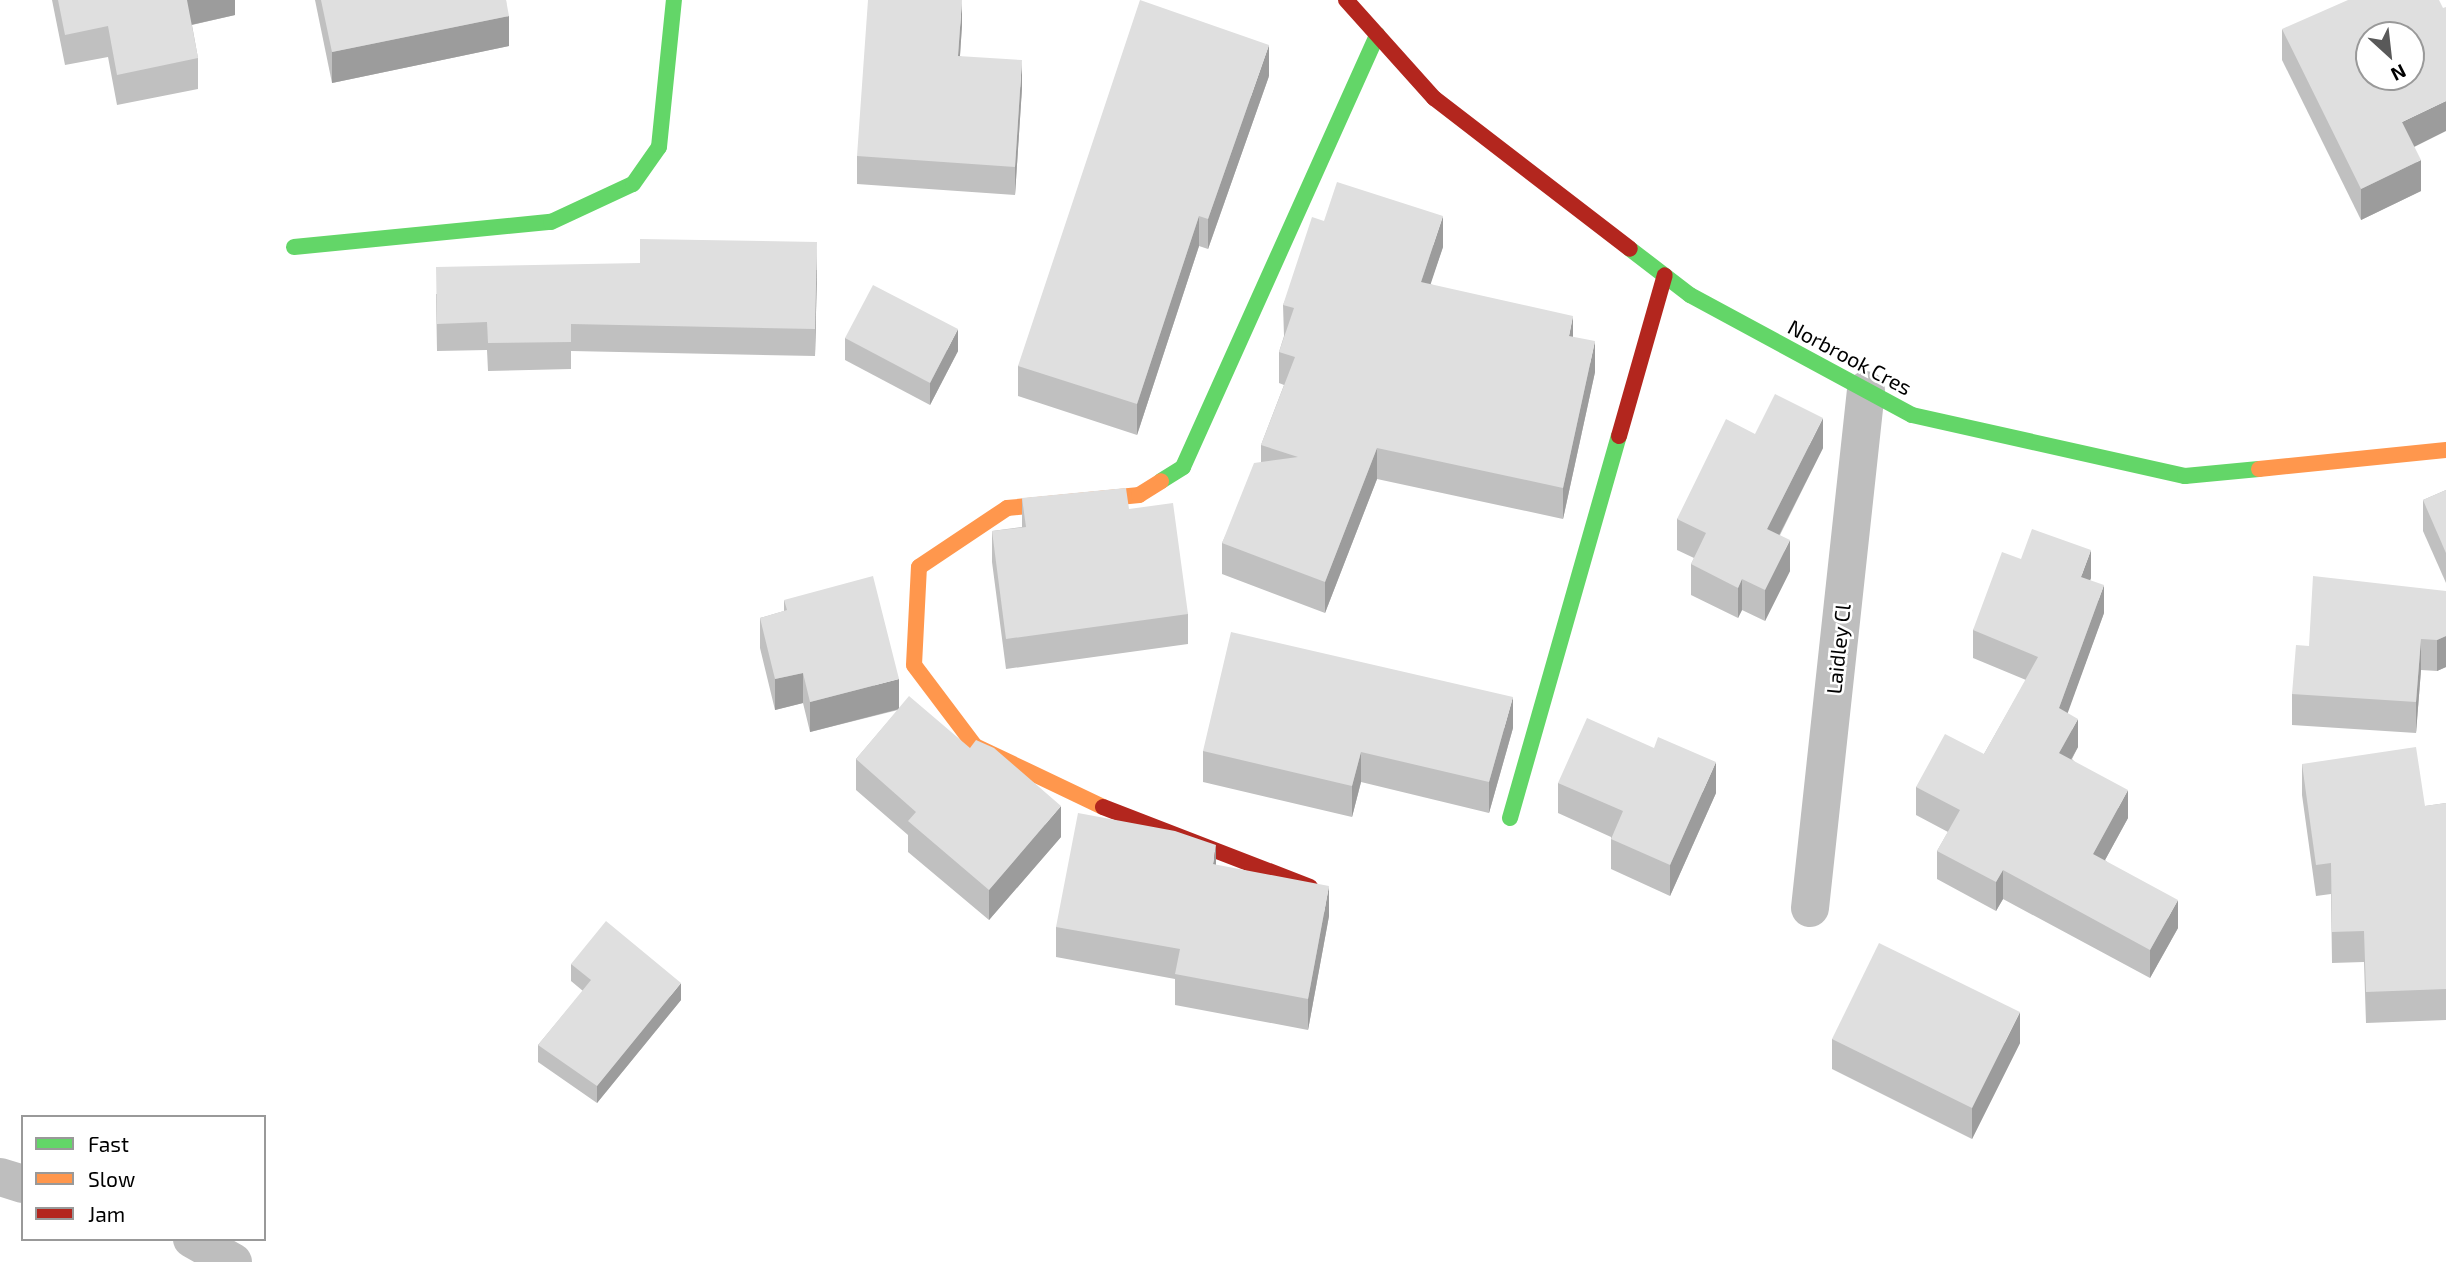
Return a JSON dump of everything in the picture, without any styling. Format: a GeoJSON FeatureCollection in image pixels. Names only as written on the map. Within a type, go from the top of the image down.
{"type":"FeatureCollection","features":[{"type":"Feature","properties":{"kind":"street"},"geometry":{"type":"LineString","coordinates":[[294,247],[551,222],[633,184],[659,147],[674,0]]}},
{"type":"Feature","properties":{"kind":"street","name":"Norbrook Cres"},"geometry":{"type":"LineString","coordinates":[[1346,0],[1434,98],[1665,275],[1912,415],[2185,476],[2446,450]]}},
{"type":"Feature","properties":{"kind":"street"},"geometry":{"type":"LineString","coordinates":[[1310,887],[1148,828],[975,746],[914,665],[919,567],[1007,508],[1139,495],[1183,467],[1377,35]]}},
{"type":"Feature","properties":{"kind":"street"},"geometry":{"type":"LineString","coordinates":[[1510,818],[1665,275]]}},
{"type":"Feature","properties":{"kind":"street","name":"Laidley Cl"},"geometry":{"type":"LineString","coordinates":[[1810,908],[1867,390]]}},
{"type":"Feature","properties":{"kind":"street"},"geometry":{"type":"LineString","coordinates":[[0,1177],[21,1183]]}},
{"type":"Feature","properties":{"kind":"street"},"geometry":{"type":"LineString","coordinates":[[196,1241],[233,1262]]}},
{"type":"Feature","properties":{"kind":"building"},"geometry":{"type":"Polygon","coordinates":[[[58,0],[187,0],[198,58],[117,75],[108,26],[65,35],[58,0]]]}},
{"type":"Feature","properties":{"kind":"building"},"geometry":{"type":"Polygon","coordinates":[[[321,0],[506,0],[509,16],[332,52],[321,0]]]}},
{"type":"Feature","properties":{"kind":"building"},"geometry":{"type":"Polygon","coordinates":[[[868,0],[962,0],[958,56],[1022,60],[1015,167],[857,156],[868,0]]]}},
{"type":"Feature","properties":{"kind":"building"},"geometry":{"type":"Polygon","coordinates":[[[1140,0],[1269,45],[1208,219],[1199,216],[1137,404],[1018,366],[1140,0]]]}},
{"type":"Feature","properties":{"kind":"building"},"geometry":{"type":"Polygon","coordinates":[[[2348,0],[2439,0],[2443,8],[2446,7],[2446,101],[2402,122],[2421,160],[2361,189],[2282,29],[2348,0]]]}},
{"type":"Feature","properties":{"kind":"building"},"geometry":{"type":"Polygon","coordinates":[[[1337,182],[1443,216],[1421,282],[1573,316],[1569,336],[1595,341],[1563,488],[1377,448],[1325,582],[1222,543],[1254,463],[1298,457],[1261,445],[1295,357],[1279,352],[1294,308],[1283,305],[1312,217],[1324,221],[1337,182]]]}},
{"type":"Feature","properties":{"kind":"building"},"geometry":{"type":"Polygon","coordinates":[[[640,239],[817,242],[815,329],[571,324],[571,342],[488,343],[487,322],[437,324],[436,267],[640,263],[640,239]]]}},
{"type":"Feature","properties":{"kind":"building"},"geometry":{"type":"Polygon","coordinates":[[[873,285],[958,329],[930,383],[845,338],[873,285]]]}},
{"type":"Feature","properties":{"kind":"building"},"geometry":{"type":"Polygon","coordinates":[[[1775,394],[1823,418],[1767,529],[1790,540],[1765,590],[1742,579],[1738,588],[1691,564],[1706,533],[1677,519],[1726,419],[1755,434],[1775,394]]]}},
{"type":"Feature","properties":{"kind":"building"},"geometry":{"type":"Polygon","coordinates":[[[1126,488],[1129,509],[1173,503],[1188,614],[1006,639],[992,531],[1026,527],[1022,498],[1126,488]]]}},
{"type":"Feature","properties":{"kind":"building"},"geometry":{"type":"Polygon","coordinates":[[[2446,490],[2446,553],[2423,500],[2446,490]]]}},
{"type":"Feature","properties":{"kind":"building"},"geometry":{"type":"Polygon","coordinates":[[[2032,529],[2091,550],[2081,577],[2104,585],[2059,708],[2078,719],[2059,753],[2128,790],[2093,854],[2178,900],[2150,950],[2003,870],[1996,882],[1937,851],[1960,810],[1916,787],[1945,734],[1984,754],[2038,657],[1973,630],[2002,552],[2021,559],[2032,529]]]}},
{"type":"Feature","properties":{"kind":"building"},"geometry":{"type":"Polygon","coordinates":[[[873,576],[899,679],[810,702],[803,673],[775,679],[760,618],[787,610],[784,600],[873,576]]]}},
{"type":"Feature","properties":{"kind":"building"},"geometry":{"type":"Polygon","coordinates":[[[2313,576],[2446,591],[2446,636],[2437,640],[2421,639],[2416,702],[2292,694],[2296,645],[2309,646],[2313,576]]]}},
{"type":"Feature","properties":{"kind":"building"},"geometry":{"type":"Polygon","coordinates":[[[1231,632],[1513,697],[1489,782],[1361,752],[1352,786],[1203,751],[1231,632]]]}},
{"type":"Feature","properties":{"kind":"building"},"geometry":{"type":"Polygon","coordinates":[[[909,696],[970,748],[976,740],[994,748],[1061,806],[989,890],[908,821],[916,812],[856,759],[909,696]]]}},
{"type":"Feature","properties":{"kind":"building"},"geometry":{"type":"Polygon","coordinates":[[[1587,718],[1654,748],[1658,737],[1716,762],[1670,865],[1611,839],[1623,811],[1558,783],[1587,718]]]}},
{"type":"Feature","properties":{"kind":"building"},"geometry":{"type":"Polygon","coordinates":[[[2416,747],[2425,806],[2446,803],[2446,989],[2366,992],[2364,931],[2332,932],[2331,863],[2316,865],[2302,764],[2416,747]]]}},
{"type":"Feature","properties":{"kind":"building"},"geometry":{"type":"Polygon","coordinates":[[[1078,813],[1175,831],[1216,845],[1213,864],[1329,886],[1308,999],[1175,974],[1180,949],[1056,927],[1078,813]]]}},
{"type":"Feature","properties":{"kind":"building"},"geometry":{"type":"Polygon","coordinates":[[[606,921],[681,983],[597,1086],[538,1045],[591,980],[571,964],[606,921]]]}},
{"type":"Feature","properties":{"kind":"building"},"geometry":{"type":"Polygon","coordinates":[[[1879,943],[2020,1012],[1972,1108],[1832,1039],[1879,943]]]}},
{"type":"Feature","properties":{"kind":"traffic: fast"},"geometry":{"type":"LineString","coordinates":[[294,247],[551,222],[633,184],[659,147],[674,0]]}},
{"type":"Feature","properties":{"kind":"traffic: fast"},"geometry":{"type":"LineString","coordinates":[[1161,481],[1183,467],[1377,35]]}},
{"type":"Feature","properties":{"kind":"traffic: fast"},"geometry":{"type":"LineString","coordinates":[[1630,249],[1690,295],[1912,415],[2185,476],[2259,469]]}},
{"type":"Feature","properties":{"kind":"traffic: fast"},"geometry":{"type":"LineString","coordinates":[[1510,818],[1619,436]]}},
{"type":"Feature","properties":{"kind":"traffic: slow"},"geometry":{"type":"LineString","coordinates":[[2259,469],[2446,450]]}},
{"type":"Feature","properties":{"kind":"traffic: slow"},"geometry":{"type":"LineString","coordinates":[[1103,807],[975,746],[914,665],[919,567],[1007,508],[1139,495],[1161,481]]}},
{"type":"Feature","properties":{"kind":"traffic: jam"},"geometry":{"type":"LineString","coordinates":[[1346,0],[1434,98],[1630,249]]}},
{"type":"Feature","properties":{"kind":"traffic: jam"},"geometry":{"type":"LineString","coordinates":[[1619,436],[1665,275]]}},
{"type":"Feature","properties":{"kind":"traffic: jam"},"geometry":{"type":"LineString","coordinates":[[1103,807],[1310,887]]}}]}
